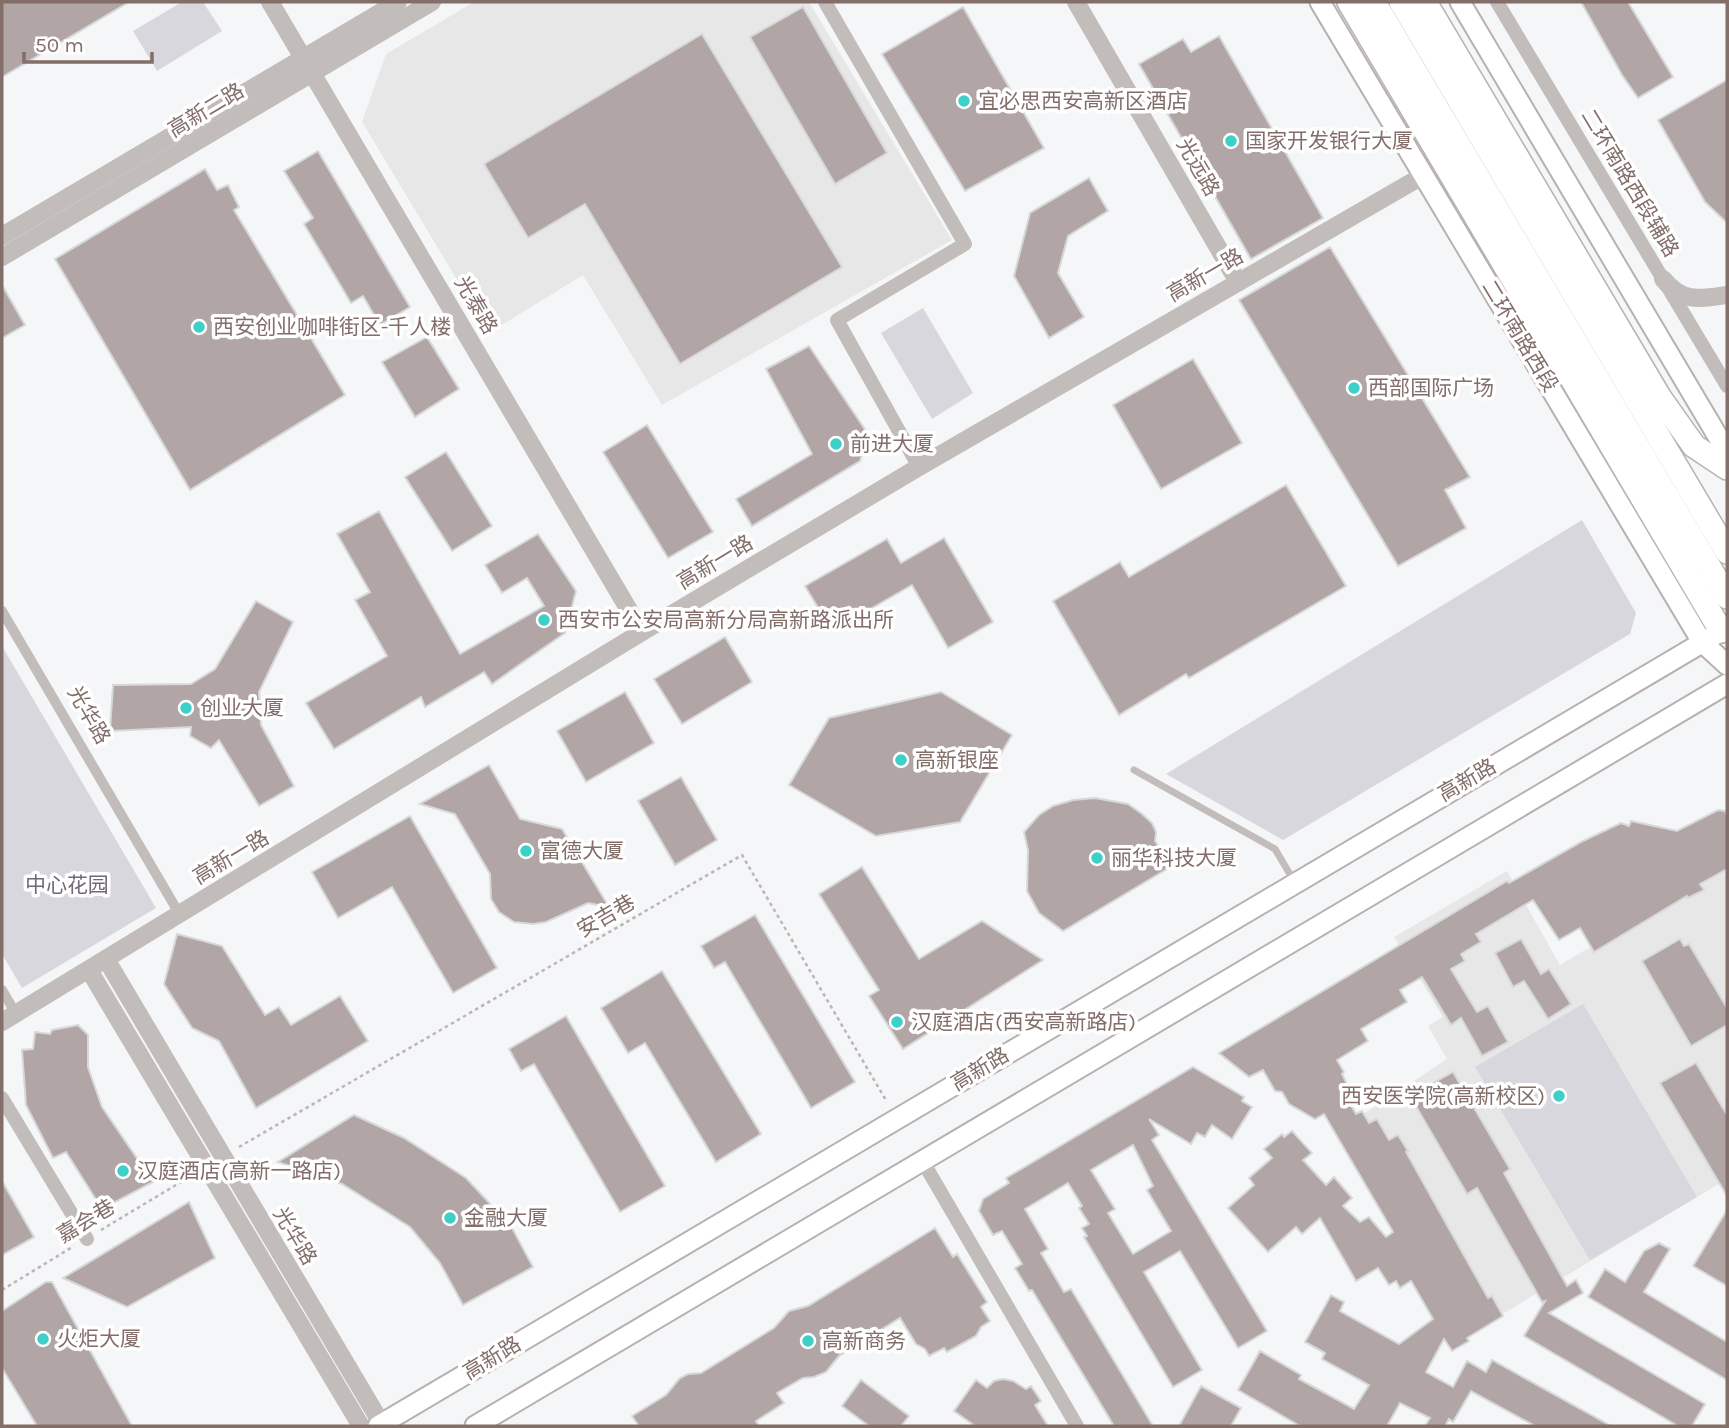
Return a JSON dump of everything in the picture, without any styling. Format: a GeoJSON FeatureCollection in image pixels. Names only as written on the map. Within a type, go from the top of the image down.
{"type":"FeatureCollection","features":[{"type":"Feature","properties":{"kind":"highway"},"geometry":{"type":"LineString","coordinates":[[1349,2],[1717,634]]}},
{"type":"Feature","properties":{"kind":"highway"},"geometry":{"type":"LineString","coordinates":[[1374,2],[1727,597]]}},
{"type":"Feature","properties":{"kind":"highway"},"geometry":{"type":"LineString","coordinates":[[1401,2],[1727,552]]}},
{"type":"Feature","properties":{"kind":"highway"},"geometry":{"type":"LineString","coordinates":[[1425,2],[1660,398],[1694,446],[1727,468]]}},
{"type":"Feature","properties":{"kind":"main road","name":"二环南路西段"},"geometry":{"type":"LineString","coordinates":[[1320,2],[1424,175],[1717,634],[1727,666]]}},
{"type":"Feature","properties":{"kind":"main road"},"geometry":{"type":"LineString","coordinates":[[1460,2],[1727,452]]}},
{"type":"Feature","properties":{"kind":"main road","name":"高新路"},"geometry":{"type":"LineString","coordinates":[[381,1425],[1294,882],[1717,634]]}},
{"type":"Feature","properties":{"kind":"main road"},"geometry":{"type":"LineString","coordinates":[[475,1426],[1727,684]]}},
{"type":"Feature","properties":{"kind":"street","name":"光泰路"},"geometry":{"type":"LineString","coordinates":[[270,2],[642,632]]}},
{"type":"Feature","properties":{"kind":"street","name":"高新二路"},"geometry":{"type":"LineString","coordinates":[[2,257],[308,66],[398,2]]}},
{"type":"Feature","properties":{"kind":"street","name":"高新二路"},"geometry":{"type":"LineString","coordinates":[[2,236],[308,66],[432,2]]}},
{"type":"Feature","properties":{"kind":"street"},"geometry":{"type":"LineString","coordinates":[[825,2],[965,244],[837,320],[919,467]]}},
{"type":"Feature","properties":{"kind":"street","name":"光远路"},"geometry":{"type":"LineString","coordinates":[[1076,2],[1238,282]]}},
{"type":"Feature","properties":{"kind":"street","name":"二环南路西段辅路"},"geometry":{"type":"LineString","coordinates":[[1497,2],[1727,386]]}},
{"type":"Feature","properties":{"kind":"street","name":"高新一路"},"geometry":{"type":"LineString","coordinates":[[9,1018],[642,632],[919,467],[1424,175]]}},
{"type":"Feature","properties":{"kind":"street"},"geometry":{"type":"LineString","coordinates":[[1663,279],[1672,289],[1684,296],[1699,299],[1727,295]]}},
{"type":"Feature","properties":{"kind":"street","name":"光华路"},"geometry":{"type":"LineString","coordinates":[[2,611],[180,915]]}},
{"type":"Feature","properties":{"kind":"street","name":"光华路"},"geometry":{"type":"LineString","coordinates":[[106,960],[214,1162],[361,1426]]}},
{"type":"Feature","properties":{"kind":"street","name":"光华路"},"geometry":{"type":"LineString","coordinates":[[89,970],[381,1425]]}},
{"type":"Feature","properties":{"kind":"street"},"geometry":{"type":"LineString","coordinates":[[2,990],[9,1018]]}},
{"type":"Feature","properties":{"kind":"street"},"geometry":{"type":"LineString","coordinates":[[2,1098],[87,1239]]}},
{"type":"Feature","properties":{"kind":"street"},"geometry":{"type":"LineString","coordinates":[[922,1160],[1077,1426]]}},
{"type":"Feature","properties":{"kind":"lane"},"geometry":{"type":"LineString","coordinates":[[1134,770],[1275,849],[1294,882]]}},
{"type":"Feature","properties":{"kind":"path","name":"安吉巷"},"geometry":{"type":"LineString","coordinates":[[214,1162],[742,855],[897,1119]]}},
{"type":"Feature","properties":{"kind":"path","name":"嘉会巷"},"geometry":{"type":"LineString","coordinates":[[2,1290],[214,1162]]}},
{"type":"Feature","properties":{"kind":"shaded area"},"geometry":{"type":"Polygon","coordinates":[[[474,2],[809,2],[952,240],[662,405],[583,275],[489,333],[362,122],[386,54],[474,2]]]}},
{"type":"Feature","properties":{"kind":"shaded area","name":"西安医学院(高新校区)"},"geometry":{"type":"Polygon","coordinates":[[[1727,866],[1727,1179],[1461,1339],[1336,1132],[1447,1059],[1428,1026],[1443,1017],[1394,937],[1507,871],[1560,965],[1727,866]]]}},
{"type":"Feature","properties":{"kind":"green space"},"geometry":{"type":"Polygon","coordinates":[[[182,2],[203,2],[222,31],[157,71],[133,31],[182,2]]]}},
{"type":"Feature","properties":{"kind":"green space"},"geometry":{"type":"Polygon","coordinates":[[[923,308],[973,393],[932,419],[881,333],[923,308]]]}},
{"type":"Feature","properties":{"kind":"green space"},"geometry":{"type":"Polygon","coordinates":[[[1582,520],[1636,613],[1630,634],[1283,840],[1166,774],[1582,520]]]}},
{"type":"Feature","properties":{"kind":"green space","name":"中心花园"},"geometry":{"type":"Polygon","coordinates":[[[2,646],[156,908],[22,988],[2,954],[2,646]]]}},
{"type":"Feature","properties":{"kind":"green space"},"geometry":{"type":"Polygon","coordinates":[[[1583,1004],[1697,1197],[1590,1260],[1475,1067],[1583,1004]]]}},
{"type":"Feature","properties":{"kind":"building"},"geometry":{"type":"Polygon","coordinates":[[[2,2],[129,2],[2,77],[2,2]]]}},
{"type":"Feature","properties":{"kind":"building"},"geometry":{"type":"Polygon","coordinates":[[[1581,2],[1628,2],[1673,77],[1638,98],[1581,2]]]}},
{"type":"Feature","properties":{"kind":"building"},"geometry":{"type":"Polygon","coordinates":[[[803,7],[887,153],[835,184],[750,37],[803,7]]]}},
{"type":"Feature","properties":{"kind":"building","name":"宜必思西安高新区酒店"},"geometry":{"type":"Polygon","coordinates":[[[963,7],[1044,148],[965,191],[882,54],[963,7]]]}},
{"type":"Feature","properties":{"kind":"building"},"geometry":{"type":"Polygon","coordinates":[[[702,34],[842,267],[680,364],[585,204],[528,238],[484,164],[702,34]]]}},
{"type":"Feature","properties":{"kind":"building","name":"国家开发银行大厦"},"geometry":{"type":"Polygon","coordinates":[[[1219,36],[1323,218],[1251,259],[1139,64],[1183,39],[1191,52],[1219,36]]]}},
{"type":"Feature","properties":{"kind":"building"},"geometry":{"type":"Polygon","coordinates":[[[1727,80],[1727,223],[1705,202],[1658,120],[1727,80]]]}},
{"type":"Feature","properties":{"kind":"building"},"geometry":{"type":"Polygon","coordinates":[[[318,151],[410,307],[380,325],[363,296],[351,303],[304,224],[313,218],[284,171],[318,151]]]}},
{"type":"Feature","properties":{"kind":"building","name":"西安创业咖啡街区-千人楼"},"geometry":{"type":"Polygon","coordinates":[[[205,169],[217,190],[228,185],[239,207],[234,210],[345,395],[190,490],[55,259],[205,169]]]}},
{"type":"Feature","properties":{"kind":"building"},"geometry":{"type":"Polygon","coordinates":[[[1089,178],[1108,211],[1068,236],[1058,273],[1084,317],[1049,338],[1014,276],[1030,213],[1089,178]]]}},
{"type":"Feature","properties":{"kind":"building","name":"西部国际广场"},"geometry":{"type":"Polygon","coordinates":[[[1330,247],[1470,477],[1445,490],[1466,528],[1398,566],[1239,300],[1330,247]]]}},
{"type":"Feature","properties":{"kind":"building"},"geometry":{"type":"Polygon","coordinates":[[[2,285],[25,325],[2,338],[2,285]]]}},
{"type":"Feature","properties":{"kind":"building"},"geometry":{"type":"Polygon","coordinates":[[[427,337],[459,389],[415,417],[382,362],[427,337]]]}},
{"type":"Feature","properties":{"kind":"building","name":"前进大厦"},"geometry":{"type":"Polygon","coordinates":[[[809,346],[868,434],[860,461],[752,526],[736,499],[812,454],[766,369],[809,346]]]}},
{"type":"Feature","properties":{"kind":"building"},"geometry":{"type":"Polygon","coordinates":[[[1193,359],[1242,443],[1161,489],[1113,405],[1193,359]]]}},
{"type":"Feature","properties":{"kind":"building"},"geometry":{"type":"Polygon","coordinates":[[[647,425],[713,532],[668,558],[603,452],[647,425]]]}},
{"type":"Feature","properties":{"kind":"building"},"geometry":{"type":"Polygon","coordinates":[[[446,452],[492,526],[452,551],[405,477],[446,452]]]}},
{"type":"Feature","properties":{"kind":"building"},"geometry":{"type":"Polygon","coordinates":[[[1286,485],[1346,586],[1189,678],[1186,674],[1119,715],[1053,601],[1120,562],[1129,577],[1286,485]]]}},
{"type":"Feature","properties":{"kind":"building"},"geometry":{"type":"Polygon","coordinates":[[[379,511],[460,654],[544,606],[527,578],[502,593],[485,565],[538,534],[576,591],[565,633],[492,684],[484,672],[425,707],[421,697],[334,749],[306,703],[387,656],[355,600],[370,592],[337,534],[379,511]]]}},
{"type":"Feature","properties":{"kind":"building"},"geometry":{"type":"Polygon","coordinates":[[[944,538],[993,622],[948,648],[912,585],[832,631],[805,586],[887,539],[901,563],[944,538]]]}},
{"type":"Feature","properties":{"kind":"building","name":"创业大厦"},"geometry":{"type":"Polygon","coordinates":[[[256,601],[293,622],[259,692],[261,725],[294,786],[259,806],[219,740],[211,748],[190,736],[191,727],[110,731],[113,685],[191,684],[215,669],[256,601]]]}},
{"type":"Feature","properties":{"kind":"building"},"geometry":{"type":"Polygon","coordinates":[[[725,637],[752,682],[682,724],[654,679],[725,637]]]}},
{"type":"Feature","properties":{"kind":"building"},"geometry":{"type":"Polygon","coordinates":[[[625,692],[654,743],[586,782],[557,731],[625,692]]]}},
{"type":"Feature","properties":{"kind":"building","name":"高新银座"},"geometry":{"type":"Polygon","coordinates":[[[941,692],[1012,735],[960,822],[876,836],[789,785],[829,718],[941,692]]]}},
{"type":"Feature","properties":{"kind":"building","name":"富德大厦"},"geometry":{"type":"Polygon","coordinates":[[[489,765],[520,819],[562,829],[609,907],[588,903],[546,922],[533,924],[514,922],[499,912],[491,899],[490,874],[455,814],[420,804],[489,765]]]}},
{"type":"Feature","properties":{"kind":"building"},"geometry":{"type":"Polygon","coordinates":[[[681,777],[717,840],[675,865],[638,801],[681,777]]]}},
{"type":"Feature","properties":{"kind":"building","name":"丽华科技大厦"},"geometry":{"type":"Polygon","coordinates":[[[1095,798],[1128,804],[1142,814],[1152,823],[1156,832],[1155,841],[1172,866],[1063,931],[1039,913],[1027,891],[1028,850],[1024,832],[1039,815],[1053,806],[1073,800],[1095,798]]]}},
{"type":"Feature","properties":{"kind":"building"},"geometry":{"type":"Polygon","coordinates":[[[1718,810],[1725,811],[1727,815],[1727,869],[1700,884],[1704,890],[1688,898],[1687,896],[1594,952],[1580,928],[1559,940],[1533,900],[1476,934],[1481,942],[1461,954],[1465,961],[1451,969],[1477,1012],[1488,1006],[1508,1042],[1482,1056],[1461,1018],[1451,1025],[1422,977],[1400,990],[1407,1002],[1361,1029],[1368,1041],[1337,1060],[1347,1084],[1341,1088],[1356,1114],[1362,1111],[1369,1123],[1377,1119],[1389,1140],[1398,1135],[1488,1298],[1492,1296],[1503,1316],[1467,1338],[1469,1341],[1452,1351],[1444,1339],[1426,1372],[1453,1387],[1467,1361],[1486,1372],[1492,1360],[1611,1426],[1535,1426],[1471,1391],[1453,1422],[1449,1419],[1445,1426],[1425,1426],[1430,1418],[1400,1403],[1387,1426],[1300,1426],[1238,1390],[1260,1351],[1301,1375],[1299,1379],[1354,1409],[1369,1385],[1322,1359],[1325,1353],[1305,1342],[1331,1295],[1344,1302],[1340,1311],[1399,1344],[1433,1319],[1411,1281],[1400,1288],[1396,1281],[1389,1285],[1378,1268],[1356,1281],[1320,1218],[1302,1234],[1296,1227],[1268,1252],[1228,1208],[1254,1185],[1249,1178],[1272,1158],[1264,1149],[1282,1134],[1284,1137],[1292,1131],[1312,1153],[1303,1160],[1326,1185],[1334,1177],[1352,1198],[1343,1206],[1360,1222],[1369,1217],[1386,1237],[1393,1232],[1324,1114],[1315,1119],[1289,1104],[1282,1092],[1275,1091],[1263,1070],[1249,1077],[1219,1053],[1507,881],[1509,883],[1583,841],[1621,823],[1629,826],[1631,821],[1677,831],[1718,810]]]}},
{"type":"Feature","properties":{"kind":"building"},"geometry":{"type":"Polygon","coordinates":[[[410,816],[497,968],[453,993],[392,887],[338,918],[312,872],[410,816]]]}},
{"type":"Feature","properties":{"kind":"building"},"geometry":{"type":"Polygon","coordinates":[[[862,867],[919,959],[982,921],[1043,960],[903,1049],[869,996],[879,990],[819,894],[862,867]]]}},
{"type":"Feature","properties":{"kind":"building"},"geometry":{"type":"Polygon","coordinates":[[[755,915],[855,1082],[811,1108],[725,962],[714,968],[701,946],[755,915]]]}},
{"type":"Feature","properties":{"kind":"building"},"geometry":{"type":"Polygon","coordinates":[[[177,934],[222,946],[265,1015],[279,1007],[291,1025],[340,996],[368,1041],[256,1108],[219,1041],[192,1028],[164,984],[177,934]]]}},
{"type":"Feature","properties":{"kind":"building"},"geometry":{"type":"Polygon","coordinates":[[[1521,939],[1541,974],[1549,969],[1571,1004],[1548,1019],[1524,981],[1513,987],[1495,953],[1521,939]]]}},
{"type":"Feature","properties":{"kind":"building"},"geometry":{"type":"Polygon","coordinates":[[[1680,939],[1684,946],[1689,944],[1727,1008],[1727,1025],[1691,1046],[1642,961],[1680,939]]]}},
{"type":"Feature","properties":{"kind":"building"},"geometry":{"type":"Polygon","coordinates":[[[662,971],[761,1134],[716,1162],[645,1043],[628,1053],[601,1008],[662,971]]]}},
{"type":"Feature","properties":{"kind":"building"},"geometry":{"type":"Polygon","coordinates":[[[566,1016],[665,1186],[620,1212],[534,1064],[521,1071],[509,1049],[566,1016]]]}},
{"type":"Feature","properties":{"kind":"building"},"geometry":{"type":"Polygon","coordinates":[[[78,1025],[88,1035],[88,1067],[102,1107],[153,1182],[102,1209],[66,1152],[53,1158],[26,1105],[22,1050],[33,1049],[35,1032],[50,1034],[52,1030],[78,1025]]]}},
{"type":"Feature","properties":{"kind":"building"},"geometry":{"type":"Polygon","coordinates":[[[1696,1063],[1727,1115],[1727,1196],[1660,1083],[1696,1063]]]}},
{"type":"Feature","properties":{"kind":"building"},"geometry":{"type":"Polygon","coordinates":[[[1193,1067],[1244,1097],[1242,1101],[1252,1107],[1232,1139],[1212,1125],[1205,1137],[1197,1133],[1191,1144],[1149,1119],[1159,1135],[1152,1140],[1267,1331],[1238,1348],[1180,1251],[1144,1272],[1202,1370],[1173,1387],[1084,1237],[1087,1236],[1082,1228],[1089,1224],[1068,1183],[1025,1209],[1048,1249],[1041,1253],[1064,1292],[1071,1289],[1153,1426],[1114,1426],[1032,1290],[1029,1291],[1015,1268],[1022,1264],[1002,1231],[993,1235],[979,1211],[983,1199],[1009,1183],[1006,1178],[1193,1067]],[[1133,1145],[1091,1170],[1115,1209],[1108,1213],[1133,1254],[1171,1231],[1147,1190],[1153,1186],[1133,1145]]]}},
{"type":"Feature","properties":{"kind":"building"},"geometry":{"type":"Polygon","coordinates":[[[1453,1072],[1510,1169],[1504,1173],[1567,1286],[1576,1280],[1583,1293],[1549,1313],[1705,1404],[1692,1426],[1678,1426],[1524,1336],[1545,1301],[1542,1302],[1477,1188],[1467,1194],[1410,1096],[1453,1072]]]}},
{"type":"Feature","properties":{"kind":"building","name":"金融大厦"},"geometry":{"type":"Polygon","coordinates":[[[354,1115],[404,1138],[466,1178],[511,1226],[533,1267],[463,1305],[440,1263],[410,1227],[342,1184],[278,1162],[354,1115]]]}},
{"type":"Feature","properties":{"kind":"building"},"geometry":{"type":"Polygon","coordinates":[[[2,1181],[34,1237],[2,1255],[2,1181]]]}},
{"type":"Feature","properties":{"kind":"building"},"geometry":{"type":"Polygon","coordinates":[[[189,1202],[215,1258],[127,1307],[63,1278],[189,1202]]]}},
{"type":"Feature","properties":{"kind":"building"},"geometry":{"type":"Polygon","coordinates":[[[1727,1210],[1727,1286],[1693,1266],[1727,1210]]]}},
{"type":"Feature","properties":{"kind":"building"},"geometry":{"type":"Polygon","coordinates":[[[935,1228],[953,1257],[957,1254],[987,1302],[981,1307],[990,1321],[981,1327],[976,1336],[947,1352],[944,1348],[929,1356],[925,1349],[916,1344],[900,1318],[839,1356],[826,1372],[803,1378],[777,1393],[784,1403],[756,1421],[759,1426],[639,1426],[632,1416],[666,1395],[680,1378],[701,1373],[774,1328],[789,1311],[808,1306],[935,1228]]]}},
{"type":"Feature","properties":{"kind":"building"},"geometry":{"type":"Polygon","coordinates":[[[1659,1243],[1670,1249],[1644,1292],[1727,1342],[1727,1380],[1588,1297],[1605,1269],[1625,1282],[1644,1251],[1659,1243]]]}},
{"type":"Feature","properties":{"kind":"building","name":"火炬大厦"},"geometry":{"type":"Polygon","coordinates":[[[46,1282],[52,1282],[132,1426],[37,1426],[2,1368],[2,1311],[46,1282]]]}},
{"type":"Feature","properties":{"kind":"building"},"geometry":{"type":"Polygon","coordinates":[[[861,1380],[909,1416],[901,1426],[869,1426],[842,1406],[861,1380]]]}},
{"type":"Feature","properties":{"kind":"building"},"geometry":{"type":"Polygon","coordinates":[[[976,1380],[987,1388],[994,1381],[1013,1381],[1026,1389],[1031,1386],[1041,1401],[1035,1405],[1048,1426],[975,1426],[954,1411],[976,1380]]]}},
{"type":"Feature","properties":{"kind":"building"},"geometry":{"type":"Polygon","coordinates":[[[1201,1386],[1241,1408],[1231,1426],[1179,1426],[1201,1386]]]}},
{"type":"Feature","properties":{"kind":"place","name":"宜必思西安高新区酒店"},"geometry":{"type":"Point","coordinates":[964,101]}},
{"type":"Feature","properties":{"kind":"place","name":"国家开发银行大厦"},"geometry":{"type":"Point","coordinates":[1231,141]}},
{"type":"Feature","properties":{"kind":"place","name":"西安创业咖啡街区-千人楼"},"geometry":{"type":"Point","coordinates":[199,327]}},
{"type":"Feature","properties":{"kind":"place","name":"西部国际广场"},"geometry":{"type":"Point","coordinates":[1354,388]}},
{"type":"Feature","properties":{"kind":"place","name":"前进大厦"},"geometry":{"type":"Point","coordinates":[836,444]}},
{"type":"Feature","properties":{"kind":"place","name":"西安市公安局高新分局高新路派出所"},"geometry":{"type":"Point","coordinates":[544,620]}},
{"type":"Feature","properties":{"kind":"place","name":"创业大厦"},"geometry":{"type":"Point","coordinates":[186,708]}},
{"type":"Feature","properties":{"kind":"place","name":"高新银座"},"geometry":{"type":"Point","coordinates":[901,760]}},
{"type":"Feature","properties":{"kind":"place","name":"富德大厦"},"geometry":{"type":"Point","coordinates":[526,851]}},
{"type":"Feature","properties":{"kind":"place","name":"丽华科技大厦"},"geometry":{"type":"Point","coordinates":[1097,858]}},
{"type":"Feature","properties":{"kind":"place","name":"汉庭酒店(西安高新路店)"},"geometry":{"type":"Point","coordinates":[897,1022]}},
{"type":"Feature","properties":{"kind":"place","name":"西安医学院(高新校区)"},"geometry":{"type":"Point","coordinates":[1559,1096]}},
{"type":"Feature","properties":{"kind":"place","name":"汉庭酒店(高新一路店)"},"geometry":{"type":"Point","coordinates":[123,1171]}},
{"type":"Feature","properties":{"kind":"place","name":"金融大厦"},"geometry":{"type":"Point","coordinates":[450,1218]}},
{"type":"Feature","properties":{"kind":"place","name":"火炬大厦"},"geometry":{"type":"Point","coordinates":[43,1339]}},
{"type":"Feature","properties":{"kind":"place","name":"高新商务"},"geometry":{"type":"Point","coordinates":[808,1341]}}]}
